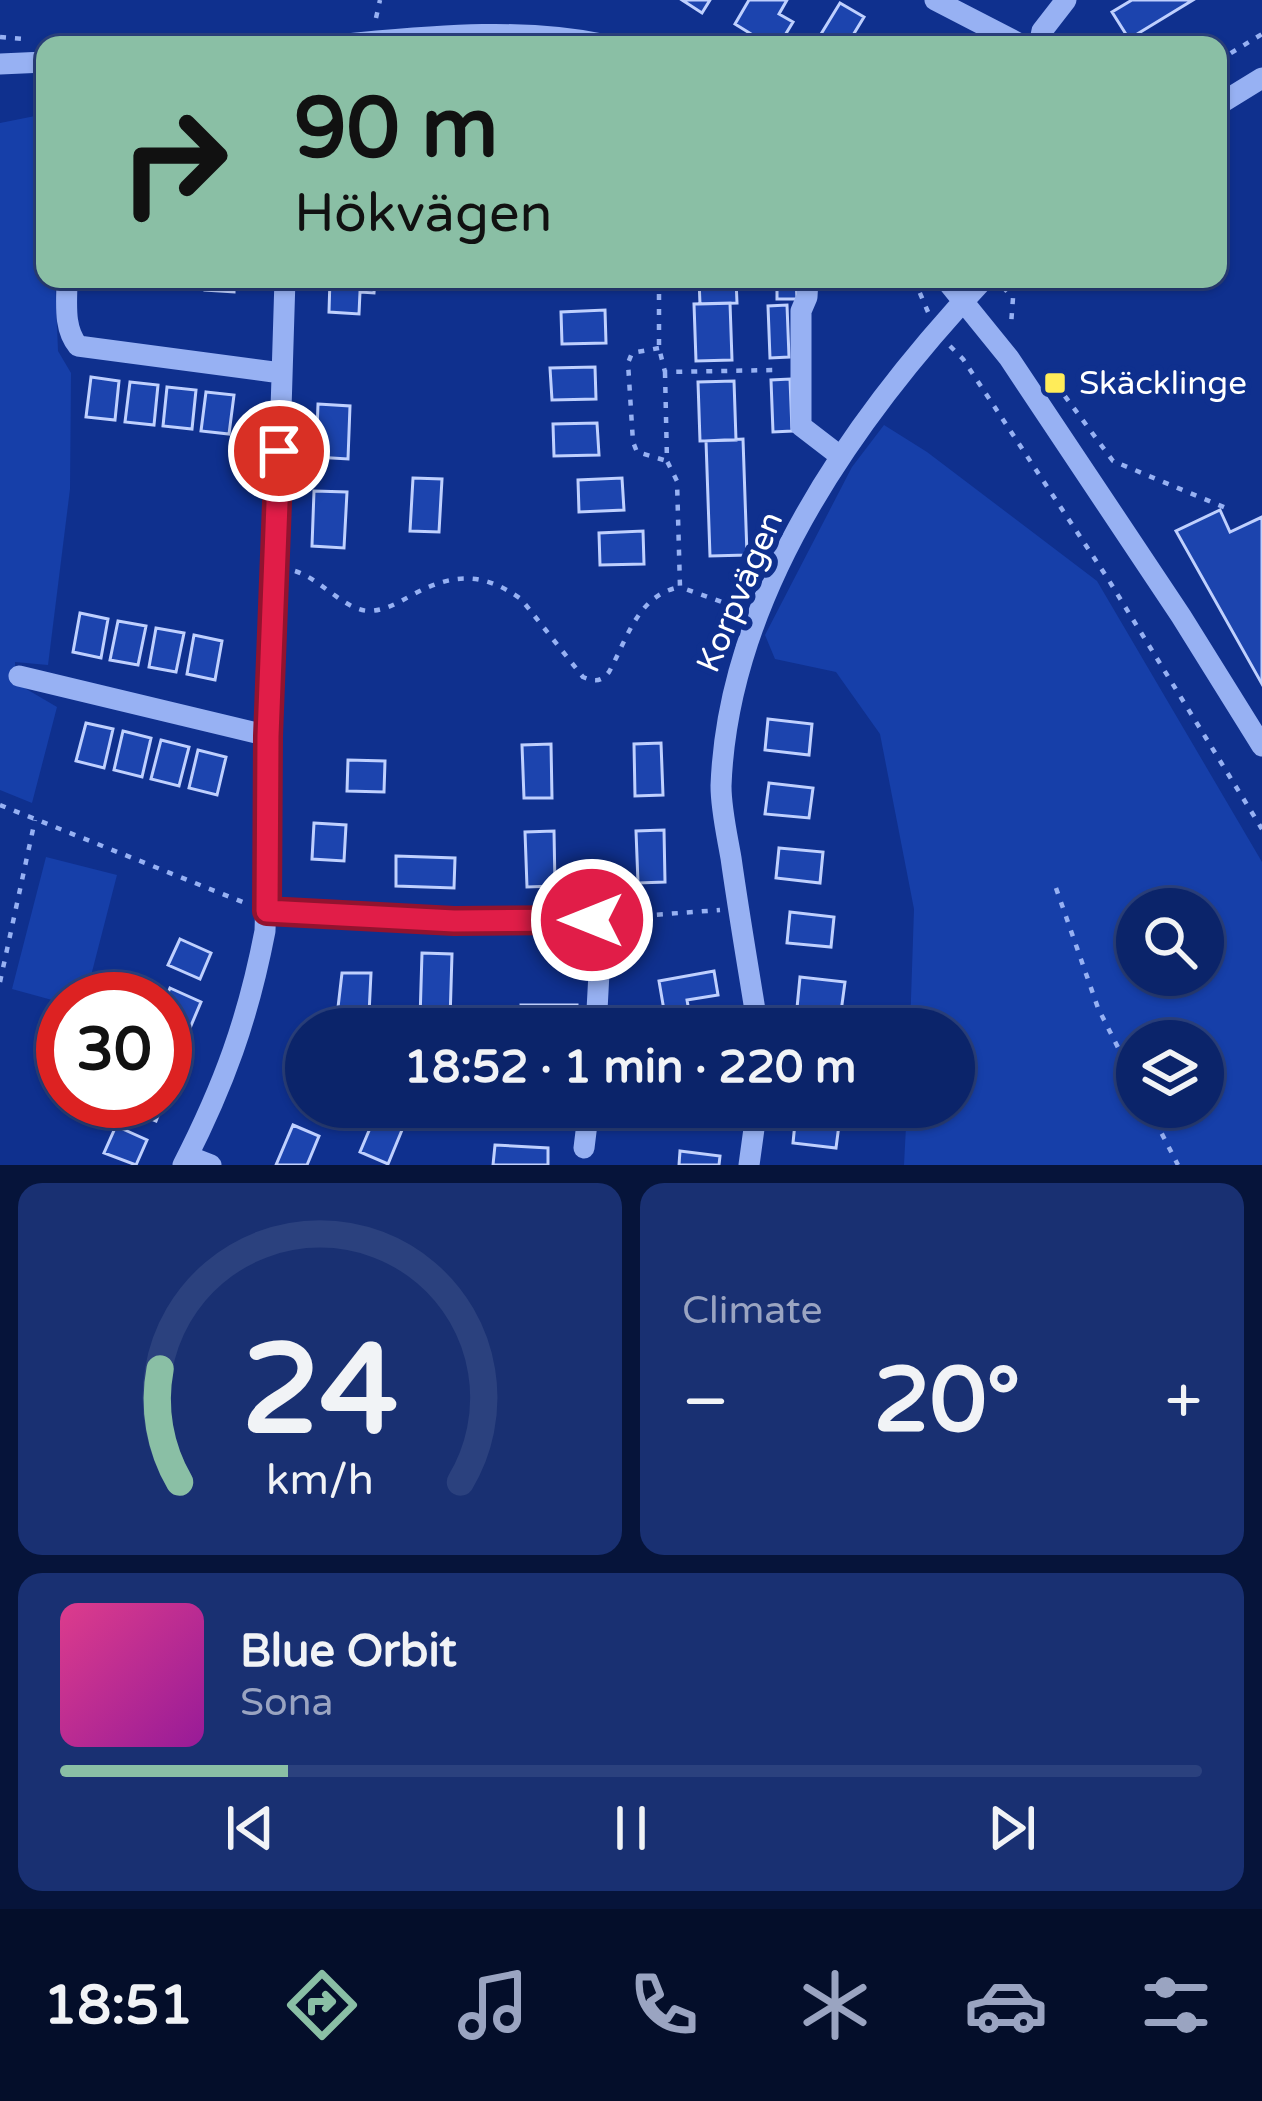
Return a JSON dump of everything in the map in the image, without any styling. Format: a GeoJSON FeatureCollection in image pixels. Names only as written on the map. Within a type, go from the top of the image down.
{"type":"FeatureCollection","features":[{"type":"Feature","properties":{"kind":"street"},"geometry":{"type":"LineString","coordinates":[[935,0],[1005,36]]}},
{"type":"Feature","properties":{"kind":"street"},"geometry":{"type":"LineString","coordinates":[[1041,36],[1066,0]]}},
{"type":"Feature","properties":{"kind":"street"},"geometry":{"type":"LineString","coordinates":[[466,36],[546,36]]}},
{"type":"Feature","properties":{"kind":"street"},"geometry":{"type":"LineString","coordinates":[[0,64],[36,62]]}},
{"type":"Feature","properties":{"kind":"street"},"geometry":{"type":"LineString","coordinates":[[1227,99],[1262,78]]}},
{"type":"Feature","properties":{"kind":"street"},"geometry":{"type":"LineString","coordinates":[[67,288],[70,336],[78,346],[281,373]]}},
{"type":"Feature","properties":{"kind":"street"},"geometry":{"type":"LineString","coordinates":[[211,1165],[185,1160],[233,1060],[251,999],[267,911],[268,736],[285,288]]}},
{"type":"Feature","properties":{"kind":"street"},"geometry":{"type":"LineString","coordinates":[[808,288],[801,311],[801,426],[840,456]]}},
{"type":"Feature","properties":{"kind":"street"},"geometry":{"type":"LineString","coordinates":[[953,288],[1009,358],[1262,746]]}},
{"type":"Feature","properties":{"kind":"street","name":"Korpvägen"},"geometry":{"type":"LineString","coordinates":[[754,1008],[721,790],[730,701],[758,616],[840,456],[976,288]]}},
{"type":"Feature","properties":{"kind":"street"},"geometry":{"type":"LineString","coordinates":[[19,676],[268,736]]}},
{"type":"Feature","properties":{"kind":"street"},"geometry":{"type":"LineString","coordinates":[[267,911],[454,921],[592,920],[600,954],[597,1008]]}},
{"type":"Feature","properties":{"kind":"street"},"geometry":{"type":"LineString","coordinates":[[584,1148],[586,1128]]}},
{"type":"Feature","properties":{"kind":"street"},"geometry":{"type":"LineString","coordinates":[[749,1165],[754,1128]]}},
{"type":"Feature","properties":{"kind":"path"},"geometry":{"type":"LineString","coordinates":[[1227,56],[1262,34]]}},
{"type":"Feature","properties":{"kind":"path"},"geometry":{"type":"LineString","coordinates":[[659,288],[668,461],[677,482],[680,587]]}},
{"type":"Feature","properties":{"kind":"path"},"geometry":{"type":"LineString","coordinates":[[918,288],[936,333],[963,359],[1059,504],[1262,829]]}},
{"type":"Feature","properties":{"kind":"path"},"geometry":{"type":"LineString","coordinates":[[1003,288],[1013,298],[1010,320],[1015,335]]}},
{"type":"Feature","properties":{"kind":"path"},"geometry":{"type":"LineString","coordinates":[[659,348],[632,353],[628,363],[633,442],[637,452],[668,461]]}},
{"type":"Feature","properties":{"kind":"path"},"geometry":{"type":"LineString","coordinates":[[1037,361],[1113,461],[1226,508]]}},
{"type":"Feature","properties":{"kind":"path"},"geometry":{"type":"LineString","coordinates":[[664,373],[801,367]]}},
{"type":"Feature","properties":{"kind":"path"},"geometry":{"type":"LineString","coordinates":[[275,568],[316,578],[342,601],[364,611],[389,608],[446,577],[470,578],[508,590],[521,599],[583,677],[594,681],[603,680],[609,672],[644,606],[661,591],[680,587],[758,616]]}},
{"type":"Feature","properties":{"kind":"path"},"geometry":{"type":"LineString","coordinates":[[0,805],[267,911]]}},
{"type":"Feature","properties":{"kind":"path"},"geometry":{"type":"LineString","coordinates":[[0,982],[35,820]]}},
{"type":"Feature","properties":{"kind":"path"},"geometry":{"type":"LineString","coordinates":[[1056,888],[1098,1008],[1116,1044]]}},
{"type":"Feature","properties":{"kind":"path"},"geometry":{"type":"LineString","coordinates":[[592,920],[738,909]]}},
{"type":"Feature","properties":{"kind":"path"},"geometry":{"type":"LineString","coordinates":[[1159,1128],[1178,1165]]}},
{"type":"Feature","properties":{"kind":"shaded area"},"geometry":{"type":"Polygon","coordinates":[[[36,116],[36,288],[55,288],[58,351],[71,373],[70,489],[48,665],[15,662],[16,683],[57,707],[32,803],[0,790],[0,123],[36,116]]]}},
{"type":"Feature","properties":{"kind":"shaded area"},"geometry":{"type":"Polygon","coordinates":[[[884,425],[927,452],[1097,581],[1262,862],[1262,1165],[904,1165],[906,1128],[975,1128],[975,1008],[911,1008],[914,909],[880,734],[836,672],[775,659],[765,635],[852,467],[884,425]]]}},
{"type":"Feature","properties":{"kind":"shaded area"},"geometry":{"type":"Polygon","coordinates":[[[46,857],[117,875],[92,972],[36,972],[36,996],[12,989],[46,857]]]}},
{"type":"Feature","properties":{"kind":"building"},"geometry":{"type":"Polygon","coordinates":[[[682,0],[710,0],[702,13],[682,0]]]}},
{"type":"Feature","properties":{"kind":"building"},"geometry":{"type":"Polygon","coordinates":[[[749,0],[787,0],[779,14],[793,22],[784,36],[754,36],[735,24],[749,0]]]}},
{"type":"Feature","properties":{"kind":"building"},"geometry":{"type":"Polygon","coordinates":[[[1132,0],[1193,0],[1134,36],[1127,36],[1112,12],[1132,0]]]}},
{"type":"Feature","properties":{"kind":"building"},"geometry":{"type":"Polygon","coordinates":[[[840,3],[864,17],[852,36],[820,36],[840,3]]]}},
{"type":"Feature","properties":{"kind":"building"},"geometry":{"type":"Polygon","coordinates":[[[330,288],[374,288],[374,293],[360,292],[359,314],[329,312],[330,288]]]}},
{"type":"Feature","properties":{"kind":"building"},"geometry":{"type":"Polygon","coordinates":[[[699,288],[736,288],[737,303],[700,304],[699,288]]]}},
{"type":"Feature","properties":{"kind":"building"},"geometry":{"type":"Polygon","coordinates":[[[777,288],[796,288],[797,299],[777,299],[777,288]]]}},
{"type":"Feature","properties":{"kind":"building"},"geometry":{"type":"Polygon","coordinates":[[[730,303],[732,360],[696,361],[694,304],[730,303]]]}},
{"type":"Feature","properties":{"kind":"building"},"geometry":{"type":"Polygon","coordinates":[[[787,305],[789,357],[770,358],[768,306],[787,305]]]}},
{"type":"Feature","properties":{"kind":"building"},"geometry":{"type":"Polygon","coordinates":[[[605,310],[606,343],[562,344],[561,312],[605,310]]]}},
{"type":"Feature","properties":{"kind":"building"},"geometry":{"type":"Polygon","coordinates":[[[595,367],[596,399],[552,400],[550,368],[595,367]]]}},
{"type":"Feature","properties":{"kind":"building"},"geometry":{"type":"Polygon","coordinates":[[[91,377],[119,381],[115,420],[86,417],[91,377]]]}},
{"type":"Feature","properties":{"kind":"building"},"geometry":{"type":"Polygon","coordinates":[[[790,379],[792,431],[773,432],[771,380],[790,379]]]}},
{"type":"Feature","properties":{"kind":"building"},"geometry":{"type":"Polygon","coordinates":[[[734,381],[736,440],[700,441],[698,382],[734,381]]]}},
{"type":"Feature","properties":{"kind":"building"},"geometry":{"type":"Polygon","coordinates":[[[130,382],[158,385],[154,425],[125,422],[130,382]]]}},
{"type":"Feature","properties":{"kind":"building"},"geometry":{"type":"Polygon","coordinates":[[[167,387],[196,390],[192,429],[163,426],[167,387]]]}},
{"type":"Feature","properties":{"kind":"building"},"geometry":{"type":"Polygon","coordinates":[[[206,392],[234,395],[229,434],[201,431],[206,392]]]}},
{"type":"Feature","properties":{"kind":"building"},"geometry":{"type":"Polygon","coordinates":[[[318,404],[350,406],[348,459],[316,457],[318,404]]]}},
{"type":"Feature","properties":{"kind":"building"},"geometry":{"type":"Polygon","coordinates":[[[597,423],[599,455],[554,456],[553,424],[597,423]]]}},
{"type":"Feature","properties":{"kind":"building"},"geometry":{"type":"Polygon","coordinates":[[[743,439],[747,555],[710,556],[706,441],[743,439]]]}},
{"type":"Feature","properties":{"kind":"building"},"geometry":{"type":"Polygon","coordinates":[[[413,478],[442,479],[439,532],[410,531],[413,478]]]}},
{"type":"Feature","properties":{"kind":"building"},"geometry":{"type":"Polygon","coordinates":[[[622,478],[624,510],[579,512],[578,480],[622,478]]]}},
{"type":"Feature","properties":{"kind":"building"},"geometry":{"type":"Polygon","coordinates":[[[314,491],[347,492],[344,548],[312,546],[314,491]]]}},
{"type":"Feature","properties":{"kind":"building"},"geometry":{"type":"Polygon","coordinates":[[[1220,510],[1230,532],[1262,517],[1262,684],[1176,531],[1220,510]]]}},
{"type":"Feature","properties":{"kind":"building"},"geometry":{"type":"Polygon","coordinates":[[[643,531],[644,564],[600,565],[599,533],[643,531]]]}},
{"type":"Feature","properties":{"kind":"building"},"geometry":{"type":"Polygon","coordinates":[[[80,613],[108,619],[101,658],[73,652],[80,613]]]}},
{"type":"Feature","properties":{"kind":"building"},"geometry":{"type":"Polygon","coordinates":[[[118,621],[146,626],[138,665],[110,660],[118,621]]]}},
{"type":"Feature","properties":{"kind":"building"},"geometry":{"type":"Polygon","coordinates":[[[156,628],[184,633],[176,672],[149,667],[156,628]]]}},
{"type":"Feature","properties":{"kind":"building"},"geometry":{"type":"Polygon","coordinates":[[[194,635],[222,641],[215,680],[187,674],[194,635]]]}},
{"type":"Feature","properties":{"kind":"building"},"geometry":{"type":"Polygon","coordinates":[[[768,719],[812,724],[809,755],[765,750],[768,719]]]}},
{"type":"Feature","properties":{"kind":"building"},"geometry":{"type":"Polygon","coordinates":[[[86,723],[113,729],[104,768],[76,761],[86,723]]]}},
{"type":"Feature","properties":{"kind":"building"},"geometry":{"type":"Polygon","coordinates":[[[123,731],[151,738],[142,777],[114,770],[123,731]]]}},
{"type":"Feature","properties":{"kind":"building"},"geometry":{"type":"Polygon","coordinates":[[[161,740],[189,747],[179,786],[151,779],[161,740]]]}},
{"type":"Feature","properties":{"kind":"building"},"geometry":{"type":"Polygon","coordinates":[[[661,743],[663,795],[635,796],[634,744],[661,743]]]}},
{"type":"Feature","properties":{"kind":"building"},"geometry":{"type":"Polygon","coordinates":[[[551,744],[552,798],[524,798],[522,745],[551,744]]]}},
{"type":"Feature","properties":{"kind":"building"},"geometry":{"type":"Polygon","coordinates":[[[198,750],[226,757],[217,795],[189,788],[198,750]]]}},
{"type":"Feature","properties":{"kind":"building"},"geometry":{"type":"Polygon","coordinates":[[[348,760],[385,761],[384,792],[347,791],[348,760]]]}},
{"type":"Feature","properties":{"kind":"building"},"geometry":{"type":"Polygon","coordinates":[[[769,783],[813,788],[809,818],[765,814],[769,783]]]}},
{"type":"Feature","properties":{"kind":"building"},"geometry":{"type":"Polygon","coordinates":[[[314,823],[346,825],[344,861],[312,859],[314,823]]]}},
{"type":"Feature","properties":{"kind":"building"},"geometry":{"type":"Polygon","coordinates":[[[664,830],[665,882],[638,883],[636,831],[664,830]]]}},
{"type":"Feature","properties":{"kind":"building"},"geometry":{"type":"Polygon","coordinates":[[[554,831],[555,886],[527,887],[525,832],[554,831]]]}},
{"type":"Feature","properties":{"kind":"building"},"geometry":{"type":"Polygon","coordinates":[[[779,848],[823,852],[820,883],[776,878],[779,848]]]}},
{"type":"Feature","properties":{"kind":"building"},"geometry":{"type":"Polygon","coordinates":[[[396,856],[455,858],[454,888],[396,886],[396,856]]]}},
{"type":"Feature","properties":{"kind":"building"},"geometry":{"type":"Polygon","coordinates":[[[790,912],[834,917],[831,947],[787,943],[790,912]]]}},
{"type":"Feature","properties":{"kind":"building"},"geometry":{"type":"Polygon","coordinates":[[[180,939],[211,953],[200,979],[168,965],[180,939]]]}},
{"type":"Feature","properties":{"kind":"building"},"geometry":{"type":"Polygon","coordinates":[[[422,953],[452,954],[450,1008],[420,1008],[422,953]]]}},
{"type":"Feature","properties":{"kind":"building"},"geometry":{"type":"Polygon","coordinates":[[[714,971],[718,995],[687,1000],[688,1008],[664,1008],[659,981],[714,971]]]}},
{"type":"Feature","properties":{"kind":"building"},"geometry":{"type":"Polygon","coordinates":[[[342,973],[371,973],[369,1008],[338,1008],[342,973]]]}},
{"type":"Feature","properties":{"kind":"building"},"geometry":{"type":"Polygon","coordinates":[[[800,977],[845,982],[842,1008],[797,1008],[800,977]]]}},
{"type":"Feature","properties":{"kind":"building"},"geometry":{"type":"Polygon","coordinates":[[[192,998],[201,1002],[192,1023],[192,998]]]}},
{"type":"Feature","properties":{"kind":"building"},"geometry":{"type":"Polygon","coordinates":[[[521,1005],[577,1005],[577,1008],[521,1005]]]}},
{"type":"Feature","properties":{"kind":"building"},"geometry":{"type":"Polygon","coordinates":[[[115,1128],[147,1140],[136,1165],[104,1153],[115,1128]]]}},
{"type":"Feature","properties":{"kind":"building"},"geometry":{"type":"Polygon","coordinates":[[[292,1128],[319,1136],[307,1165],[276,1165],[292,1128]]]}},
{"type":"Feature","properties":{"kind":"building"},"geometry":{"type":"Polygon","coordinates":[[[370,1128],[403,1128],[388,1164],[360,1152],[370,1128]]]}},
{"type":"Feature","properties":{"kind":"building"},"geometry":{"type":"Polygon","coordinates":[[[794,1128],[839,1128],[836,1148],[793,1143],[794,1128]]]}},
{"type":"Feature","properties":{"kind":"building"},"geometry":{"type":"Polygon","coordinates":[[[495,1145],[548,1148],[548,1165],[493,1165],[495,1145]]]}},
{"type":"Feature","properties":{"kind":"building"},"geometry":{"type":"Polygon","coordinates":[[[680,1151],[720,1156],[719,1165],[679,1165],[680,1151]]]}},
{"type":"Feature","properties":{"kind":"place","name":"Skäcklinge"},"geometry":{"type":"Point","coordinates":[1055,383]}},
{"type":"Feature","properties":{"kind":"route"},"geometry":{"type":"LineString","coordinates":[[279,451],[267,911],[454,921],[592,920]]}}]}
